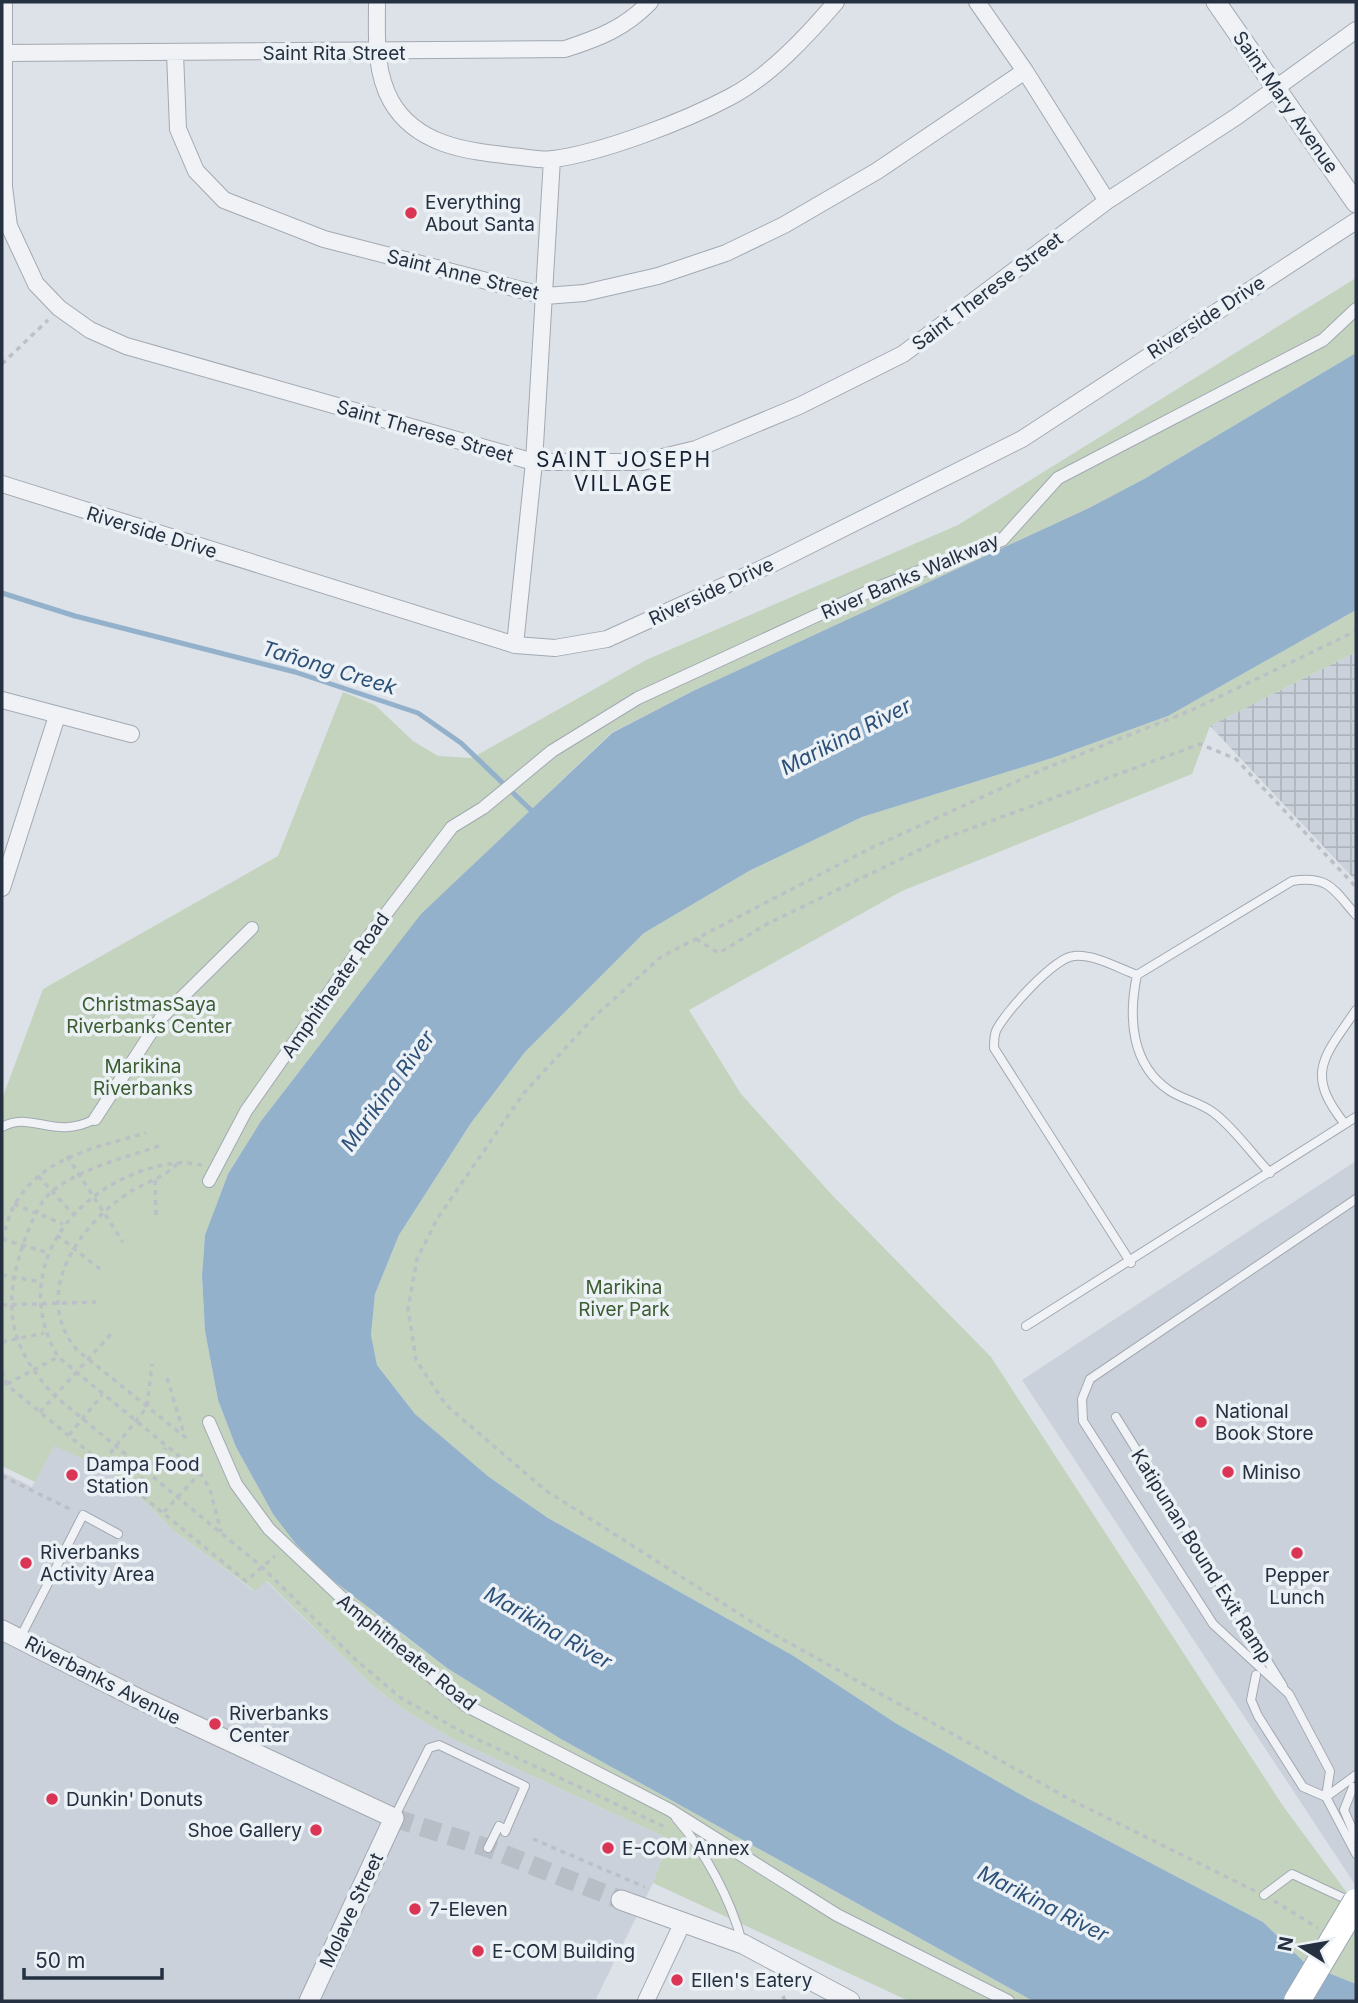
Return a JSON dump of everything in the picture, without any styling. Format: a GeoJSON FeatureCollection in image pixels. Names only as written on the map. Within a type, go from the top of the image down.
{"type":"FeatureCollection","features":[{"type":"Feature","properties":{"kind":"main road"},"geometry":{"type":"LineString","coordinates":[[1297,2001],[1356,1903]]}},
{"type":"Feature","properties":{"kind":"street","name":"Saint Therese Street"},"geometry":{"type":"LineString","coordinates":[[4,2],[4,187],[9,226],[36,284],[59,308],[90,330],[126,346],[534,462],[642,462],[696,449],[799,406],[903,354],[1107,201],[1276,89],[1356,30]]}},
{"type":"Feature","properties":{"kind":"street"},"geometry":{"type":"LineString","coordinates":[[377,2],[377,53],[381,74],[391,100],[404,119],[425,136],[467,151],[552,159],[622,142],[731,97],[799,45],[836,2]]}},
{"type":"Feature","properties":{"kind":"street","name":"Saint Rita Street"},"geometry":{"type":"LineString","coordinates":[[3,54],[377,53],[565,49],[608,35],[631,22],[650,2]]}},
{"type":"Feature","properties":{"kind":"street"},"geometry":{"type":"LineString","coordinates":[[976,2],[1025,71],[1107,201]]}},
{"type":"Feature","properties":{"kind":"street","name":"Saint Mary Avenue"},"geometry":{"type":"LineString","coordinates":[[1216,2],[1356,203]]}},
{"type":"Feature","properties":{"kind":"street","name":"Saint Anne Street"},"geometry":{"type":"LineString","coordinates":[[175,53],[178,129],[196,171],[224,200],[324,239],[545,296],[609,287],[658,276],[726,253],[784,225],[877,171],[1025,71]]}},
{"type":"Feature","properties":{"kind":"street"},"geometry":{"type":"LineString","coordinates":[[515,645],[534,462],[552,159]]}},
{"type":"Feature","properties":{"kind":"street","name":"Riverside Drive"},"geometry":{"type":"LineString","coordinates":[[2,484],[515,645],[555,648],[607,639],[774,563],[1010,445],[1356,221]]}},
{"type":"Feature","properties":{"kind":"street","name":"River Banks Walkway"},"geometry":{"type":"LineString","coordinates":[[483,808],[551,751],[650,692],[872,590],[1002,540],[1058,478],[1323,340],[1356,309]]}},
{"type":"Feature","properties":{"kind":"street"},"geometry":{"type":"LineString","coordinates":[[2,700],[131,734]]}},
{"type":"Feature","properties":{"kind":"street"},"geometry":{"type":"LineString","coordinates":[[2,888],[57,716]]}},
{"type":"Feature","properties":{"kind":"street","name":"Amphitheater Road"},"geometry":{"type":"LineString","coordinates":[[209,1181],[246,1111],[363,944],[452,827],[483,808]]}},
{"type":"Feature","properties":{"kind":"street"},"geometry":{"type":"LineString","coordinates":[[95,1119],[160,1019],[252,928]]}},
{"type":"Feature","properties":{"kind":"street","name":"Amphitheater Road"},"geometry":{"type":"LineString","coordinates":[[209,1422],[236,1484],[269,1529],[368,1623],[467,1706],[670,1811],[837,1915],[1007,2001]]}},
{"type":"Feature","properties":{"kind":"street","name":"Riverbanks Avenue"},"geometry":{"type":"LineString","coordinates":[[2,1630],[141,1700],[394,1818]]}},
{"type":"Feature","properties":{"kind":"street","name":"Molave Street"},"geometry":{"type":"LineString","coordinates":[[309,2001],[394,1818]]}},
{"type":"Feature","properties":{"kind":"street"},"geometry":{"type":"LineString","coordinates":[[621,1900],[743,1944],[850,2001]]}},
{"type":"Feature","properties":{"kind":"street"},"geometry":{"type":"LineString","coordinates":[[646,2001],[682,1922]]}},
{"type":"Feature","properties":{"kind":"lane"},"geometry":{"type":"LineString","coordinates":[[1270,1173],[1215,1113],[1172,1093],[1153,1078],[1136,1049],[1133,994],[1137,975],[1292,881],[1312,878],[1328,883],[1356,915]]}},
{"type":"Feature","properties":{"kind":"lane"},"geometry":{"type":"LineString","coordinates":[[1131,1263],[993,1048],[995,1034],[1003,1020],[1060,960],[1073,956],[1091,958],[1137,975]]}},
{"type":"Feature","properties":{"kind":"lane"},"geometry":{"type":"LineString","coordinates":[[1345,1124],[1328,1102],[1320,1079],[1324,1060],[1356,1010]]}},
{"type":"Feature","properties":{"kind":"lane"},"geometry":{"type":"LineString","coordinates":[[1026,1326],[1131,1263],[1356,1117]]}},
{"type":"Feature","properties":{"kind":"lane"},"geometry":{"type":"LineString","coordinates":[[2,1127],[21,1121],[68,1129],[95,1119]]}},
{"type":"Feature","properties":{"kind":"lane"},"geometry":{"type":"LineString","coordinates":[[1289,1694],[1213,1624],[1083,1422],[1083,1399],[1090,1378],[1356,1199]]}},
{"type":"Feature","properties":{"kind":"lane","name":"Katipunan Bound Exit Ramp"},"geometry":{"type":"LineString","coordinates":[[1116,1417],[1289,1694],[1330,1771],[1326,1797]]}},
{"type":"Feature","properties":{"kind":"lane"},"geometry":{"type":"LineString","coordinates":[[20,1638],[83,1515],[118,1534]]}},
{"type":"Feature","properties":{"kind":"lane"},"geometry":{"type":"LineString","coordinates":[[1255,1675],[1251,1700],[1269,1736],[1303,1787],[1326,1797],[1356,1854]]}},
{"type":"Feature","properties":{"kind":"lane"},"geometry":{"type":"LineString","coordinates":[[394,1818],[429,1748],[439,1745],[523,1783],[524,1791],[505,1831],[499,1826],[488,1848]]}},
{"type":"Feature","properties":{"kind":"lane"},"geometry":{"type":"LineString","coordinates":[[1326,1797],[1356,1775]]}},
{"type":"Feature","properties":{"kind":"lane"},"geometry":{"type":"LineString","coordinates":[[1353,1787],[1345,1810],[1356,1838]]}},
{"type":"Feature","properties":{"kind":"lane"},"geometry":{"type":"LineString","coordinates":[[670,1811],[690,1833],[730,1907],[743,1944]]}},
{"type":"Feature","properties":{"kind":"lane"},"geometry":{"type":"LineString","coordinates":[[1264,1895],[1292,1874],[1356,1903]]}},
{"type":"Feature","properties":{"kind":"path"},"geometry":{"type":"LineString","coordinates":[[2,364],[48,320]]}},
{"type":"Feature","properties":{"kind":"path"},"geometry":{"type":"LineString","coordinates":[[1324,1931],[1264,1895],[1073,1801],[757,1625],[545,1490],[446,1405],[416,1360],[408,1308],[417,1259],[436,1219],[523,1094],[594,1016],[661,957],[873,847],[1046,768],[1192,710],[1356,631]]}},
{"type":"Feature","properties":{"kind":"path"},"geometry":{"type":"LineString","coordinates":[[696,939],[719,953],[767,924],[942,839],[1200,744],[1236,759],[1356,887]]}},
{"type":"Feature","properties":{"kind":"path"},"geometry":{"type":"LineString","coordinates":[[49,1253],[2,1240],[14,1204],[38,1176],[67,1156],[146,1133]]}},
{"type":"Feature","properties":{"kind":"path"},"geometry":{"type":"LineString","coordinates":[[159,1146],[78,1174],[52,1191],[35,1213],[23,1245],[9,1305],[18,1338],[32,1371],[55,1396],[82,1419],[261,1566],[356,1660],[401,1698],[466,1734],[663,1827]]}},
{"type":"Feature","properties":{"kind":"path"},"geometry":{"type":"LineString","coordinates":[[67,1156],[123,1241]]}},
{"type":"Feature","properties":{"kind":"path"},"geometry":{"type":"LineString","coordinates":[[218,1163],[178,1162],[144,1170],[93,1196],[63,1224],[57,1235],[41,1282],[39,1304],[45,1333],[58,1357],[166,1448],[200,1473],[210,1489],[221,1533]]}},
{"type":"Feature","properties":{"kind":"path"},"geometry":{"type":"LineString","coordinates":[[167,1378],[186,1437],[88,1359],[66,1338],[58,1304],[62,1275],[73,1248],[86,1228],[103,1212],[167,1174],[178,1162]]}},
{"type":"Feature","properties":{"kind":"path"},"geometry":{"type":"LineString","coordinates":[[38,1176],[74,1214]]}},
{"type":"Feature","properties":{"kind":"path"},"geometry":{"type":"LineString","coordinates":[[155,1180],[156,1215]]}},
{"type":"Feature","properties":{"kind":"path"},"geometry":{"type":"LineString","coordinates":[[14,1204],[63,1224]]}},
{"type":"Feature","properties":{"kind":"path"},"geometry":{"type":"LineString","coordinates":[[57,1235],[101,1270]]}},
{"type":"Feature","properties":{"kind":"path"},"geometry":{"type":"LineString","coordinates":[[2,1275],[41,1282]]}},
{"type":"Feature","properties":{"kind":"path"},"geometry":{"type":"LineString","coordinates":[[2,1305],[96,1302]]}},
{"type":"Feature","properties":{"kind":"path"},"geometry":{"type":"LineString","coordinates":[[2,1342],[45,1333]]}},
{"type":"Feature","properties":{"kind":"path"},"geometry":{"type":"LineString","coordinates":[[40,1412],[112,1333]]}},
{"type":"Feature","properties":{"kind":"path"},"geometry":{"type":"LineString","coordinates":[[7,1385],[58,1357]]}},
{"type":"Feature","properties":{"kind":"path"},"geometry":{"type":"LineString","coordinates":[[103,1462],[148,1407],[152,1364]]}},
{"type":"Feature","properties":{"kind":"path"},"geometry":{"type":"LineString","coordinates":[[2,1371],[7,1385],[246,1581],[287,1547]]}},
{"type":"Feature","properties":{"kind":"path"},"geometry":{"type":"LineString","coordinates":[[68,1435],[102,1395]]}},
{"type":"Feature","properties":{"kind":"path"},"geometry":{"type":"LineString","coordinates":[[134,1489],[166,1448]]}},
{"type":"Feature","properties":{"kind":"path"},"geometry":{"type":"LineString","coordinates":[[163,1513],[200,1473]]}},
{"type":"Feature","properties":{"kind":"path"},"geometry":{"type":"LineString","coordinates":[[2,1476],[83,1515]]}},
{"type":"Feature","properties":{"kind":"path"},"geometry":{"type":"LineString","coordinates":[[533,1839],[656,1892]]}},
{"type":"Feature","properties":{"kind":"path"},"geometry":{"type":"LineString","coordinates":[[783,1996],[785,2001]]}},
{"type":"Feature","properties":{"kind":"shaded area"},"geometry":{"type":"Polygon","coordinates":[[[1356,652],[1356,881],[1210,726],[1356,652]]]}},
{"type":"Feature","properties":{"kind":"shaded area"},"geometry":{"type":"Polygon","coordinates":[[[1356,1161],[1356,1886],[1022,1380],[1356,1161]]]}},
{"type":"Feature","properties":{"kind":"shaded area","name":"Riverbanks Center"},"geometry":{"type":"Polygon","coordinates":[[[53,1445],[106,1469],[130,1487],[174,1531],[254,1591],[266,1581],[373,1686],[403,1709],[453,1739],[669,1839],[653,1883],[595,2001],[2,2001],[2,1472],[32,1487],[53,1445]]]}},
{"type":"Feature","properties":{"kind":"green space","name":"Marikina Riverbanks"},"geometry":{"type":"Polygon","coordinates":[[[1356,278],[1356,353],[1144,479],[1089,508],[693,691],[611,733],[421,915],[261,1121],[228,1174],[205,1235],[202,1276],[205,1331],[218,1400],[236,1447],[273,1514],[373,1612],[447,1668],[561,1739],[1033,2001],[909,2001],[653,1883],[669,1839],[453,1739],[403,1709],[373,1686],[267,1581],[255,1591],[174,1531],[130,1487],[106,1469],[54,1446],[35,1482],[2,1466],[2,1099],[43,989],[278,856],[343,692],[375,705],[413,741],[438,756],[472,758],[646,660],[958,525],[1356,278]]]}},
{"type":"Feature","properties":{"kind":"green space","name":"Marikina River Park"},"geometry":{"type":"Polygon","coordinates":[[[1356,610],[1356,652],[1210,726],[1192,774],[902,891],[689,1010],[741,1094],[833,1196],[991,1357],[1283,1806],[1356,1905],[1356,1984],[1306,1964],[1263,1922],[1027,1798],[897,1724],[792,1655],[548,1518],[489,1477],[415,1414],[377,1365],[371,1335],[375,1294],[399,1235],[471,1123],[525,1052],[644,933],[749,871],[862,817],[1052,758],[1168,716],[1356,610]]]}},
{"type":"Feature","properties":{"kind":"water","name":"Marikina River"},"geometry":{"type":"Polygon","coordinates":[[[1356,353],[1356,610],[1168,716],[1052,758],[862,817],[749,871],[644,933],[525,1052],[471,1123],[399,1235],[375,1294],[371,1335],[377,1365],[415,1414],[489,1477],[548,1518],[792,1655],[897,1724],[1027,1798],[1263,1922],[1306,1964],[1356,1984],[1356,2001],[1033,2001],[561,1739],[447,1668],[329,1577],[296,1544],[273,1514],[236,1447],[218,1400],[205,1331],[202,1276],[205,1235],[228,1174],[261,1121],[421,914],[612,733],[693,691],[1089,508],[1144,479],[1356,353]]]}},
{"type":"Feature","properties":{"kind":"waterway","name":"Tañong Creek"},"geometry":{"type":"LineString","coordinates":[[2,593],[75,616],[295,672],[418,713],[461,743],[535,814]]}},
{"type":"Feature","properties":{"kind":"tunnel"},"geometry":{"type":"LineString","coordinates":[[394,1818],[488,1848],[621,1900]]}},
{"type":"Feature","properties":{"kind":"place","name":"Everything About Santa"},"geometry":{"type":"Point","coordinates":[411,213]}},
{"type":"Feature","properties":{"kind":"place","name":"National Book Store"},"geometry":{"type":"Point","coordinates":[1201,1422]}},
{"type":"Feature","properties":{"kind":"place","name":"Miniso"},"geometry":{"type":"Point","coordinates":[1228,1472]}},
{"type":"Feature","properties":{"kind":"place","name":"Dampa Food Station"},"geometry":{"type":"Point","coordinates":[72,1475]}},
{"type":"Feature","properties":{"kind":"place","name":"Pepper Lunch"},"geometry":{"type":"Point","coordinates":[1297,1553]}},
{"type":"Feature","properties":{"kind":"place","name":"Riverbanks Activity Area"},"geometry":{"type":"Point","coordinates":[26,1563]}},
{"type":"Feature","properties":{"kind":"place","name":"Riverbanks Center"},"geometry":{"type":"Point","coordinates":[215,1724]}},
{"type":"Feature","properties":{"kind":"place","name":"Dunkin' Donuts"},"geometry":{"type":"Point","coordinates":[52,1799]}},
{"type":"Feature","properties":{"kind":"place","name":"Shoe Gallery"},"geometry":{"type":"Point","coordinates":[316,1830]}},
{"type":"Feature","properties":{"kind":"place","name":"E-COM Annex"},"geometry":{"type":"Point","coordinates":[608,1848]}},
{"type":"Feature","properties":{"kind":"place","name":"7-Eleven"},"geometry":{"type":"Point","coordinates":[415,1909]}},
{"type":"Feature","properties":{"kind":"place","name":"E-COM Building"},"geometry":{"type":"Point","coordinates":[478,1951]}},
{"type":"Feature","properties":{"kind":"place","name":"Ellen's Eatery"},"geometry":{"type":"Point","coordinates":[677,1980]}},
{"type":"Feature","properties":{"kind":"district","name":"SAINT JOSEPH VILLAGE"},"geometry":{"type":"Point","coordinates":[624,472]}},
{"type":"Feature","properties":{"kind":"park label","name":"ChristmasSaya Riverbanks Center"},"geometry":{"type":"Point","coordinates":[149,1015]}}]}
